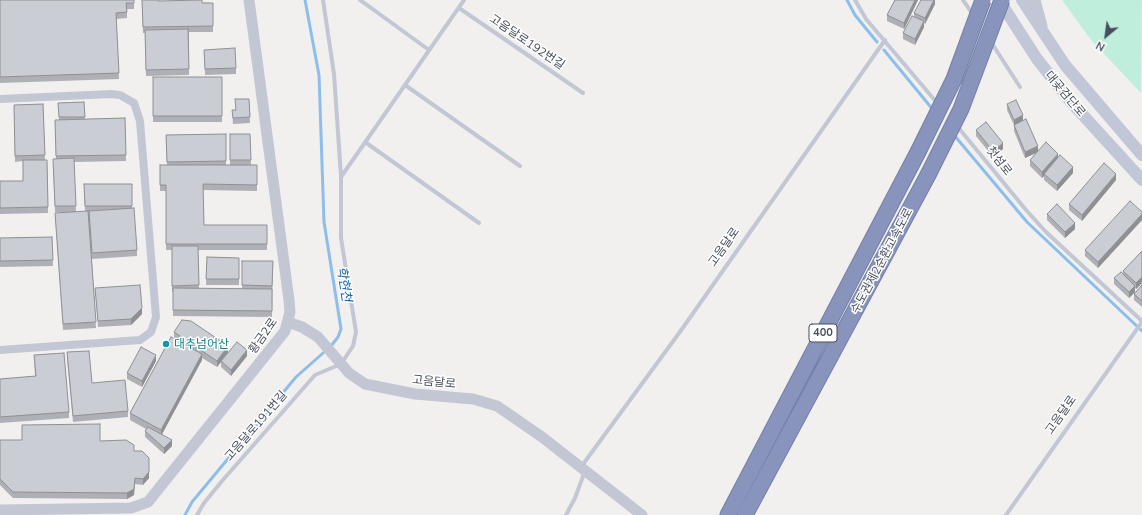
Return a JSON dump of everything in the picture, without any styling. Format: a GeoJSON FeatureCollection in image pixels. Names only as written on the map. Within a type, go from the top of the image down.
{"type":"FeatureCollection","features":[{"type":"Feature","properties":{"kind":"highway","name":"수도권제2순환고속도로"},"geometry":{"type":"LineString","coordinates":[[728,515],[918,152],[954,79],[983,0]]}},
{"type":"Feature","properties":{"kind":"highway","name":"수도권제2순환고속도로"},"geometry":{"type":"LineString","coordinates":[[745,515],[928,175],[961,110],[1002,0]]}},
{"type":"Feature","properties":{"kind":"main road","name":"대곶검단로"},"geometry":{"type":"LineString","coordinates":[[999,0],[1020,34],[1052,78],[1108,145],[1142,180]]}},
{"type":"Feature","properties":{"kind":"main road","name":"대곶검단로"},"geometry":{"type":"LineString","coordinates":[[1022,0],[1045,37],[1089,95],[1142,155]]}},
{"type":"Feature","properties":{"kind":"street","name":"황금2로"},"geometry":{"type":"LineString","coordinates":[[0,510],[131,508],[148,502],[280,338],[288,322],[290,312],[287,278],[249,0]]}},
{"type":"Feature","properties":{"kind":"street"},"geometry":{"type":"LineString","coordinates":[[1035,0],[1045,37]]}},
{"type":"Feature","properties":{"kind":"street"},"geometry":{"type":"LineString","coordinates":[[0,99],[111,94],[120,95],[134,104],[140,121],[156,317],[151,332],[147,337],[140,340],[0,350]]}},
{"type":"Feature","properties":{"kind":"street","name":"고음달로"},"geometry":{"type":"LineString","coordinates":[[288,322],[310,331],[324,342],[338,361],[357,380],[373,387],[415,394],[473,399],[497,406],[536,432],[642,515]]}},
{"type":"Feature","properties":{"kind":"lane"},"geometry":{"type":"LineString","coordinates":[[322,0],[334,74],[341,177],[341,238],[356,332],[353,346],[338,361]]}},
{"type":"Feature","properties":{"kind":"lane"},"geometry":{"type":"LineString","coordinates":[[360,0],[429,50]]}},
{"type":"Feature","properties":{"kind":"lane"},"geometry":{"type":"LineString","coordinates":[[341,177],[464,0]]}},
{"type":"Feature","properties":{"kind":"lane"},"geometry":{"type":"LineString","coordinates":[[855,0],[866,19],[947,114]]}},
{"type":"Feature","properties":{"kind":"lane"},"geometry":{"type":"LineString","coordinates":[[963,0],[979,25]]}},
{"type":"Feature","properties":{"kind":"lane","name":"고음달로192번길"},"geometry":{"type":"LineString","coordinates":[[459,8],[583,93]]}},
{"type":"Feature","properties":{"kind":"lane"},"geometry":{"type":"LineString","coordinates":[[983,31],[1020,87]]}},
{"type":"Feature","properties":{"kind":"lane","name":"고음달로"},"geometry":{"type":"LineString","coordinates":[[566,515],[576,498],[583,469],[885,40]]}},
{"type":"Feature","properties":{"kind":"lane"},"geometry":{"type":"LineString","coordinates":[[405,85],[520,166]]}},
{"type":"Feature","properties":{"kind":"lane","name":"첫섬로"},"geometry":{"type":"LineString","coordinates":[[952,120],[1046,232],[1142,322]]}},
{"type":"Feature","properties":{"kind":"lane"},"geometry":{"type":"LineString","coordinates":[[365,142],[479,223]]}},
{"type":"Feature","properties":{"kind":"lane","name":"고음달로"},"geometry":{"type":"LineString","coordinates":[[1006,515],[1142,322]]}},
{"type":"Feature","properties":{"kind":"lane","name":"고음달로191번길"},"geometry":{"type":"LineString","coordinates":[[197,515],[204,503],[222,481],[314,375],[338,361]]}},
{"type":"Feature","properties":{"kind":"green space"},"geometry":{"type":"Polygon","coordinates":[[[1062,0],[1142,0],[1141,93],[1091,40],[1062,0]]]}},
{"type":"Feature","properties":{"kind":"building"},"geometry":{"type":"Polygon","coordinates":[[[0,0],[134,0],[134,3],[126,3],[127,12],[116,13],[119,73],[0,77],[0,0]]]}},
{"type":"Feature","properties":{"kind":"building"},"geometry":{"type":"Polygon","coordinates":[[[142,0],[202,0],[202,3],[213,3],[213,26],[143,27],[142,0]]]}},
{"type":"Feature","properties":{"kind":"building"},"geometry":{"type":"Polygon","coordinates":[[[895,0],[915,0],[904,23],[887,15],[895,0]]]}},
{"type":"Feature","properties":{"kind":"building"},"geometry":{"type":"Polygon","coordinates":[[[921,0],[934,0],[925,18],[914,13],[921,0]]]}},
{"type":"Feature","properties":{"kind":"building"},"geometry":{"type":"Polygon","coordinates":[[[912,16],[924,21],[915,39],[903,33],[912,16]]]}},
{"type":"Feature","properties":{"kind":"building"},"geometry":{"type":"Polygon","coordinates":[[[188,29],[189,69],[146,70],[145,30],[188,29]]]}},
{"type":"Feature","properties":{"kind":"building"},"geometry":{"type":"Polygon","coordinates":[[[235,48],[236,68],[205,69],[204,50],[235,48]]]}},
{"type":"Feature","properties":{"kind":"building"},"geometry":{"type":"Polygon","coordinates":[[[153,77],[222,77],[222,116],[153,116],[153,77]]]}},
{"type":"Feature","properties":{"kind":"building"},"geometry":{"type":"Polygon","coordinates":[[[235,99],[249,99],[250,117],[233,118],[232,110],[236,110],[235,99]]]}},
{"type":"Feature","properties":{"kind":"building"},"geometry":{"type":"Polygon","coordinates":[[[1016,100],[1023,115],[1014,120],[1007,104],[1016,100]]]}},
{"type":"Feature","properties":{"kind":"building"},"geometry":{"type":"Polygon","coordinates":[[[84,102],[85,117],[59,117],[58,103],[84,102]]]}},
{"type":"Feature","properties":{"kind":"building"},"geometry":{"type":"Polygon","coordinates":[[[43,104],[45,155],[15,156],[14,105],[43,104]]]}},
{"type":"Feature","properties":{"kind":"building"},"geometry":{"type":"Polygon","coordinates":[[[125,118],[126,155],[56,156],[55,120],[125,118]]]}},
{"type":"Feature","properties":{"kind":"building"},"geometry":{"type":"Polygon","coordinates":[[[1026,119],[1038,146],[1025,152],[1014,125],[1026,119]]]}},
{"type":"Feature","properties":{"kind":"building"},"geometry":{"type":"Polygon","coordinates":[[[986,122],[1003,143],[993,151],[976,130],[986,122]]]}},
{"type":"Feature","properties":{"kind":"building"},"geometry":{"type":"Polygon","coordinates":[[[226,134],[226,161],[167,162],[166,135],[226,134]]]}},
{"type":"Feature","properties":{"kind":"building"},"geometry":{"type":"Polygon","coordinates":[[[230,134],[250,134],[251,160],[230,160],[230,134]]]}},
{"type":"Feature","properties":{"kind":"building"},"geometry":{"type":"Polygon","coordinates":[[[1046,142],[1058,154],[1042,172],[1030,160],[1046,142]]]}},
{"type":"Feature","properties":{"kind":"building"},"geometry":{"type":"Polygon","coordinates":[[[1060,155],[1073,167],[1057,185],[1044,174],[1060,155]]]}},
{"type":"Feature","properties":{"kind":"building"},"geometry":{"type":"Polygon","coordinates":[[[74,158],[76,206],[55,206],[53,159],[74,158]]]}},
{"type":"Feature","properties":{"kind":"building"},"geometry":{"type":"Polygon","coordinates":[[[23,160],[47,160],[48,207],[0,208],[0,181],[23,181],[23,160]]]}},
{"type":"Feature","properties":{"kind":"building"},"geometry":{"type":"Polygon","coordinates":[[[1104,163],[1116,174],[1082,215],[1069,204],[1104,163]]]}},
{"type":"Feature","properties":{"kind":"building"},"geometry":{"type":"Polygon","coordinates":[[[160,165],[257,165],[257,185],[203,184],[204,225],[267,225],[267,244],[166,244],[166,185],[160,185],[160,165]]]}},
{"type":"Feature","properties":{"kind":"building"},"geometry":{"type":"Polygon","coordinates":[[[84,184],[132,184],[132,206],[85,206],[84,184]]]}},
{"type":"Feature","properties":{"kind":"building"},"geometry":{"type":"Polygon","coordinates":[[[1130,201],[1142,212],[1142,214],[1098,262],[1085,250],[1130,201]]]}},
{"type":"Feature","properties":{"kind":"building"},"geometry":{"type":"Polygon","coordinates":[[[1057,204],[1075,223],[1065,232],[1047,214],[1057,204]]]}},
{"type":"Feature","properties":{"kind":"building"},"geometry":{"type":"Polygon","coordinates":[[[134,208],[137,250],[92,253],[89,211],[134,208]]]}},
{"type":"Feature","properties":{"kind":"building"},"geometry":{"type":"Polygon","coordinates":[[[88,211],[96,322],[63,324],[55,213],[88,211]]]}},
{"type":"Feature","properties":{"kind":"building"},"geometry":{"type":"Polygon","coordinates":[[[52,237],[53,260],[0,261],[0,238],[52,237]]]}},
{"type":"Feature","properties":{"kind":"building"},"geometry":{"type":"Polygon","coordinates":[[[172,246],[198,246],[199,285],[172,286],[172,246]]]}},
{"type":"Feature","properties":{"kind":"building"},"geometry":{"type":"Polygon","coordinates":[[[1142,251],[1142,277],[1136,283],[1123,271],[1142,251]]]}},
{"type":"Feature","properties":{"kind":"building"},"geometry":{"type":"Polygon","coordinates":[[[207,257],[239,258],[239,279],[206,279],[207,257]]]}},
{"type":"Feature","properties":{"kind":"building"},"geometry":{"type":"Polygon","coordinates":[[[242,261],[273,261],[272,286],[242,285],[242,261]]]}},
{"type":"Feature","properties":{"kind":"building"},"geometry":{"type":"Polygon","coordinates":[[[1121,272],[1135,286],[1129,292],[1114,278],[1121,272]]]}},
{"type":"Feature","properties":{"kind":"building"},"geometry":{"type":"Polygon","coordinates":[[[140,285],[142,308],[131,319],[98,321],[95,288],[140,285]]]}},
{"type":"Feature","properties":{"kind":"building"},"geometry":{"type":"Polygon","coordinates":[[[1142,285],[1142,301],[1134,294],[1142,285]]]}},
{"type":"Feature","properties":{"kind":"building"},"geometry":{"type":"Polygon","coordinates":[[[173,288],[272,289],[272,311],[173,310],[173,288]]]}},
{"type":"Feature","properties":{"kind":"building"},"geometry":{"type":"Polygon","coordinates":[[[182,320],[191,321],[228,346],[217,361],[174,332],[182,320]]]}},
{"type":"Feature","properties":{"kind":"building"},"geometry":{"type":"Polygon","coordinates":[[[171,337],[202,354],[161,430],[130,413],[171,337]]]}},
{"type":"Feature","properties":{"kind":"building"},"geometry":{"type":"Polygon","coordinates":[[[237,342],[247,350],[231,370],[221,361],[237,342]]]}},
{"type":"Feature","properties":{"kind":"building"},"geometry":{"type":"Polygon","coordinates":[[[141,347],[156,355],[142,381],[127,373],[141,347]]]}},
{"type":"Feature","properties":{"kind":"building"},"geometry":{"type":"Polygon","coordinates":[[[89,351],[92,383],[125,380],[128,411],[73,416],[67,352],[89,351]]]}},
{"type":"Feature","properties":{"kind":"building"},"geometry":{"type":"Polygon","coordinates":[[[64,353],[69,412],[0,417],[0,379],[36,376],[34,355],[64,353]]]}},
{"type":"Feature","properties":{"kind":"building"},"geometry":{"type":"Polygon","coordinates":[[[100,424],[100,441],[126,440],[134,445],[134,451],[142,451],[149,458],[149,472],[143,479],[135,478],[134,489],[127,493],[13,492],[0,479],[0,440],[22,440],[22,425],[100,424]]]}},
{"type":"Feature","properties":{"kind":"building"},"geometry":{"type":"Polygon","coordinates":[[[148,427],[172,440],[164,448],[145,431],[148,427]]]}},
{"type":"Feature","properties":{"kind":"waterway","name":"학현천"},"geometry":{"type":"LineString","coordinates":[[185,515],[192,502],[296,377],[331,346],[338,337],[341,329],[324,222],[319,75],[305,0]]}},
{"type":"Feature","properties":{"kind":"waterway"},"geometry":{"type":"LineString","coordinates":[[847,0],[855,15],[877,42]]}},
{"type":"Feature","properties":{"kind":"waterway"},"geometry":{"type":"LineString","coordinates":[[884,50],[934,111]]}},
{"type":"Feature","properties":{"kind":"waterway"},"geometry":{"type":"LineString","coordinates":[[954,135],[1027,222],[1142,331]]}},
{"type":"Feature","properties":{"kind":"place","name":"대추넘어산"},"geometry":{"type":"Point","coordinates":[166,344]}}]}
